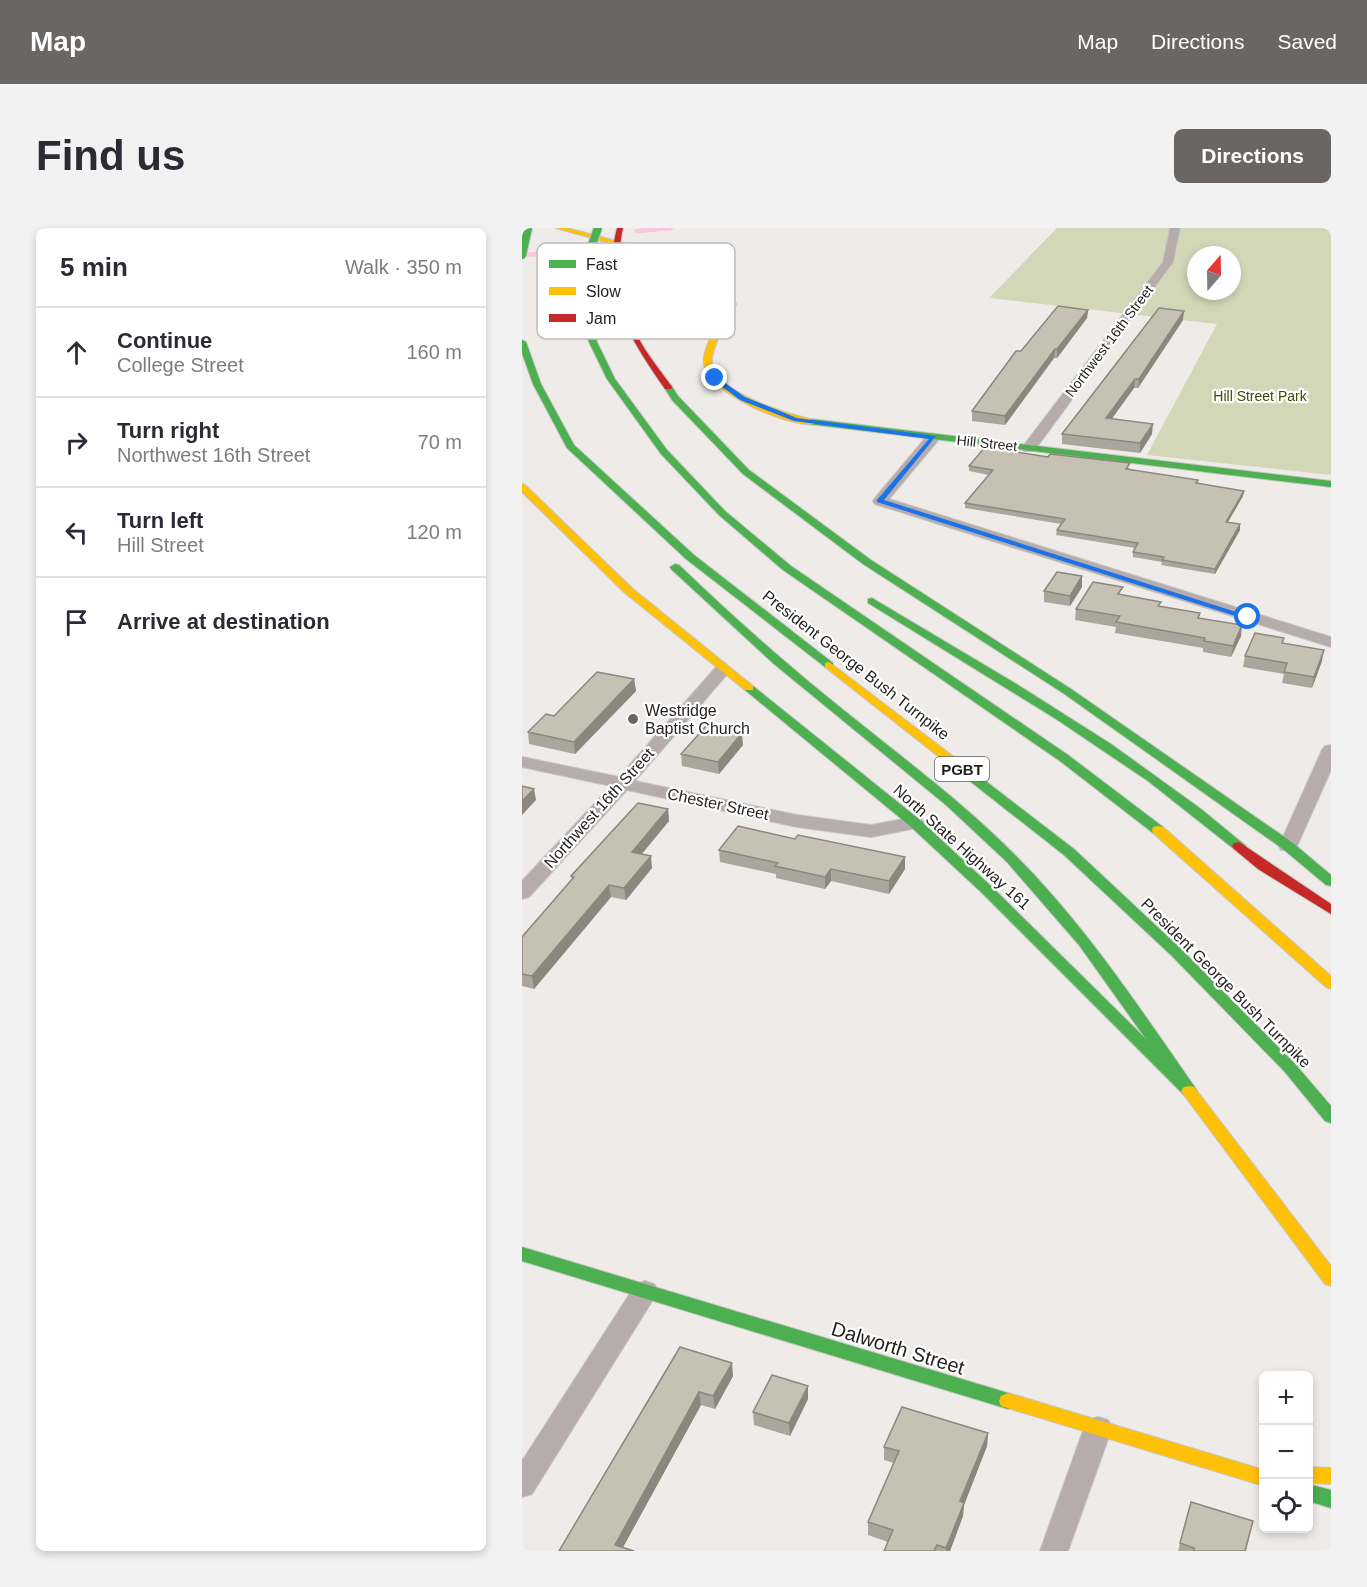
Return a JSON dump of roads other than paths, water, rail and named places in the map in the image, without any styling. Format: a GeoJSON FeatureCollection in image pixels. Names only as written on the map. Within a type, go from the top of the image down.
{"type":"FeatureCollection","features":[{"type":"Feature","properties":{"kind":"main road"},"geometry":{"type":"LineString","coordinates":[[522,255],[528,228]]}},
{"type":"Feature","properties":{"kind":"main road"},"geometry":{"type":"LineString","coordinates":[[583,243],[585,228]]}},
{"type":"Feature","properties":{"kind":"main road"},"geometry":{"type":"LineString","coordinates":[[593,243],[598,228]]}},
{"type":"Feature","properties":{"kind":"main road"},"geometry":{"type":"LineString","coordinates":[[615,242],[620,228]]}},
{"type":"Feature","properties":{"kind":"main road"},"geometry":{"type":"LineString","coordinates":[[522,232],[551,235],[570,243]]}},
{"type":"Feature","properties":{"kind":"main road","name":"Hill Street"},"geometry":{"type":"LineString","coordinates":[[551,235],[619,243]]}},
{"type":"Feature","properties":{"kind":"main road"},"geometry":{"type":"LineString","coordinates":[[594,339],[608,375],[660,449],[748,537],[794,572],[1031,735],[1131,808],[1257,915],[1331,984]]}},
{"type":"Feature","properties":{"kind":"main road"},"geometry":{"type":"LineString","coordinates":[[635,339],[675,398],[746,472],[867,562],[1066,691],[1288,846],[1331,882]]}},
{"type":"Feature","properties":{"kind":"main road","name":"Hill Street"},"geometry":{"type":"LineString","coordinates":[[716,339],[708,365],[715,378],[742,398],[796,420],[1331,484]]}},
{"type":"Feature","properties":{"kind":"main road","name":"President George Bush Turnpike"},"geometry":{"type":"LineString","coordinates":[[522,342],[537,384],[570,446],[690,557],[1068,852],[1193,970],[1290,1068],[1331,1117]]}},
{"type":"Feature","properties":{"kind":"main road"},"geometry":{"type":"LineString","coordinates":[[570,446],[586,475],[631,522]]}},
{"type":"Feature","properties":{"kind":"main road","name":"North State Highway 161"},"geometry":{"type":"LineString","coordinates":[[522,487],[629,591],[915,823],[987,890],[1189,1090],[1331,1278]]}},
{"type":"Feature","properties":{"kind":"main road"},"geometry":{"type":"LineString","coordinates":[[705,494],[773,538]]}},
{"type":"Feature","properties":{"kind":"main road"},"geometry":{"type":"LineString","coordinates":[[662,553],[716,609],[960,812],[1056,903],[1189,1090]]}},
{"type":"Feature","properties":{"kind":"main road"},"geometry":{"type":"LineString","coordinates":[[855,591],[1069,722],[1206,818],[1263,866],[1331,910]]}},
{"type":"Feature","properties":{"kind":"main road","name":"Dalworth Street"},"geometry":{"type":"LineString","coordinates":[[522,1254],[1259,1475]]}},
{"type":"Feature","properties":{"kind":"main road"},"geometry":{"type":"LineString","coordinates":[[1313,1476],[1331,1476]]}},
{"type":"Feature","properties":{"kind":"main road"},"geometry":{"type":"LineString","coordinates":[[1313,1494],[1331,1499]]}},
{"type":"Feature","properties":{"kind":"street","name":"Northwest 16th Street"},"geometry":{"type":"LineString","coordinates":[[1029,448],[1168,262],[1175,228]]}},
{"type":"Feature","properties":{"kind":"street"},"geometry":{"type":"LineString","coordinates":[[933,438],[880,501],[1331,642]]}},
{"type":"Feature","properties":{"kind":"street","name":"Northwest 16th Street"},"geometry":{"type":"LineString","coordinates":[[522,893],[623,784],[723,669]]}},
{"type":"Feature","properties":{"kind":"street"},"geometry":{"type":"LineString","coordinates":[[1288,846],[1331,750]]}},
{"type":"Feature","properties":{"kind":"street","name":"Chester Street"},"geometry":{"type":"LineString","coordinates":[[522,762],[797,821],[871,831],[915,823]]}},
{"type":"Feature","properties":{"kind":"street"},"geometry":{"type":"LineString","coordinates":[[522,1485],[645,1291]]}},
{"type":"Feature","properties":{"kind":"street"},"geometry":{"type":"LineString","coordinates":[[1054,1551],[1098,1428]]}},
{"type":"Feature","properties":{"kind":"waterway"},"geometry":{"type":"LineString","coordinates":[[637,231],[671,228]]}},
{"type":"Feature","properties":{"kind":"waterway"},"geometry":{"type":"LineString","coordinates":[[523,255],[537,254]]}},
{"type":"Feature","properties":{"kind":"place","name":"Westridge Baptist Church"},"geometry":{"type":"Point","coordinates":[633,719]}},
{"type":"Feature","properties":{"kind":"park label","name":"Hill Street Park"},"geometry":{"type":"Point","coordinates":[1260,396]}}]}
